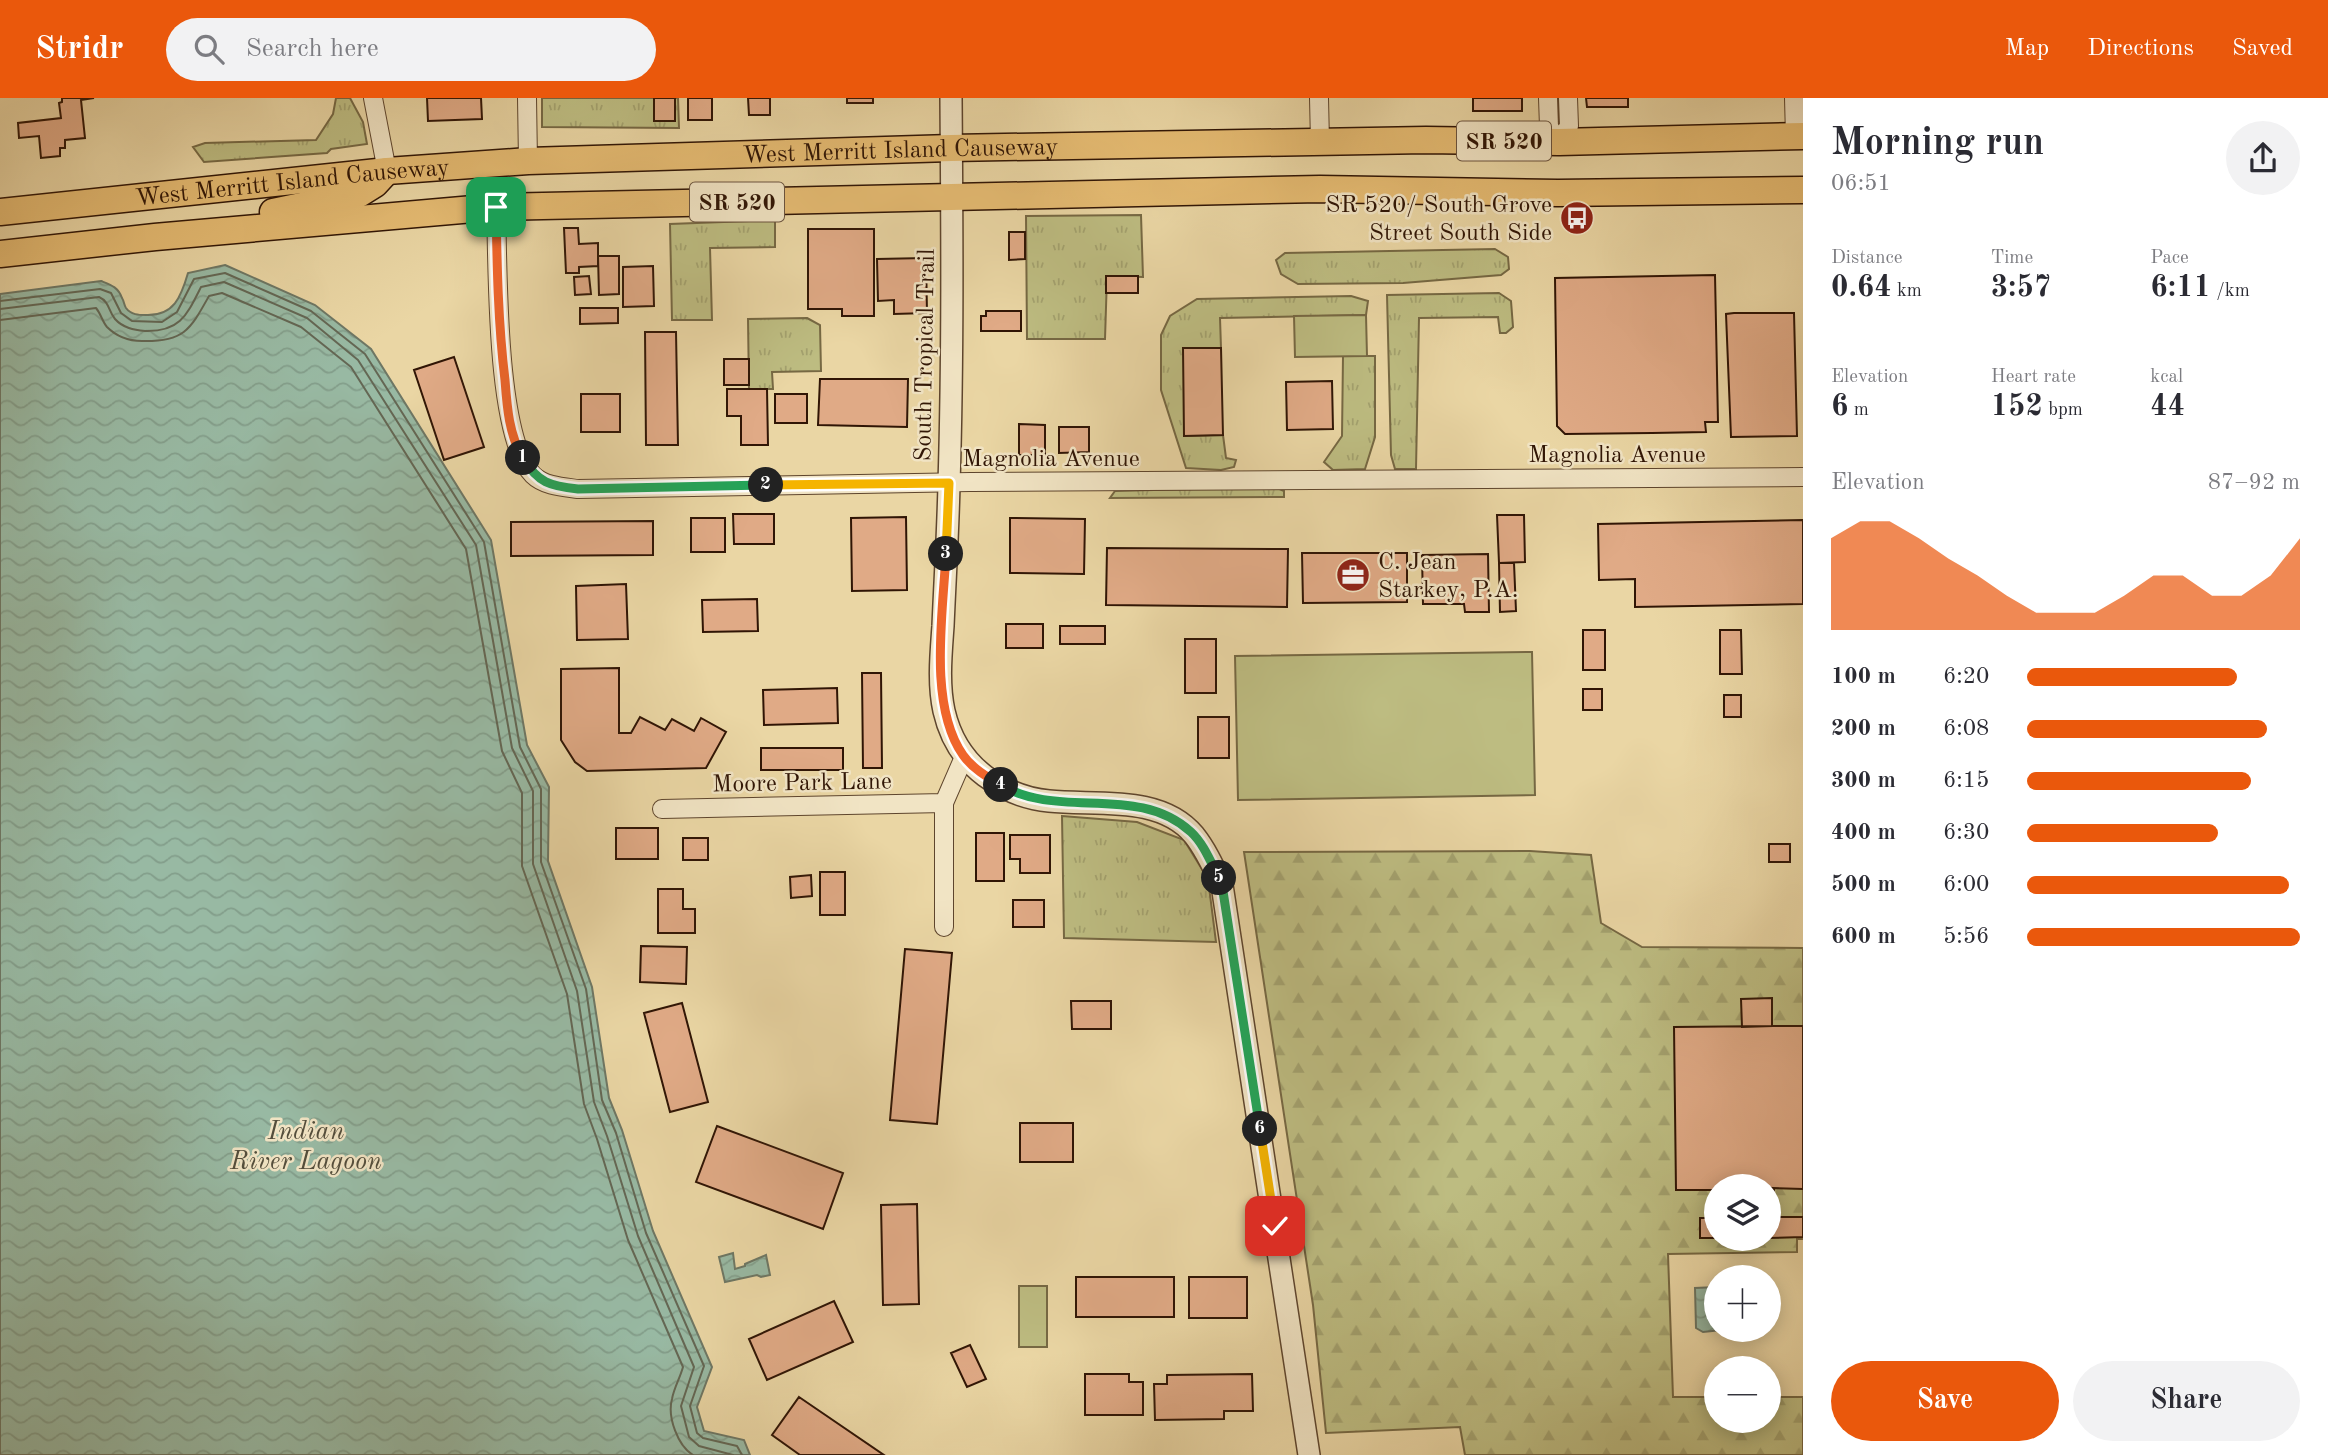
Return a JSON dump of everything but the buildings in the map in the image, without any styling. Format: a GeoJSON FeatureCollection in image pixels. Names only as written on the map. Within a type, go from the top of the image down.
{"type":"FeatureCollection","features":[{"type":"Feature","properties":{"kind":"main road","name":"West Merritt Island Causeway"},"geometry":{"type":"LineString","coordinates":[[0,212],[387,171],[528,161],[951,148],[1320,142],[1559,142],[1799,136]]}},
{"type":"Feature","properties":{"kind":"main road"},"geometry":{"type":"LineString","coordinates":[[155,237],[359,194],[375,184],[387,171]]}},
{"type":"Feature","properties":{"kind":"main road","name":"West Merritt Island Causeway"},"geometry":{"type":"LineString","coordinates":[[0,254],[155,237],[496,207],[1320,190],[1558,193],[1803,190]]}},
{"type":"Feature","properties":{"kind":"street"},"geometry":{"type":"LineString","coordinates":[[373,98],[387,171]]}},
{"type":"Feature","properties":{"kind":"street"},"geometry":{"type":"LineString","coordinates":[[527,98],[528,161]]}},
{"type":"Feature","properties":{"kind":"street","name":"South Tropical Trail"},"geometry":{"type":"LineString","coordinates":[[951,98],[953,198],[949,483],[941,671],[944,709],[952,736],[964,757],[985,776],[1013,793],[1047,801],[1129,805],[1167,815],[1192,833],[1207,854],[1222,885],[1310,1455]]}},
{"type":"Feature","properties":{"kind":"street"},"geometry":{"type":"LineString","coordinates":[[1319,98],[1320,142]]}},
{"type":"Feature","properties":{"kind":"street"},"geometry":{"type":"LineString","coordinates":[[1548,98],[1549,127],[1559,142],[1569,126],[1569,98]]}},
{"type":"Feature","properties":{"kind":"street"},"geometry":{"type":"LineString","coordinates":[[1794,98],[1799,136]]}},
{"type":"Feature","properties":{"kind":"street","name":"Magnolia Avenue"},"geometry":{"type":"LineString","coordinates":[[496,207],[499,313],[508,412],[516,447],[533,475],[556,487],[578,489],[949,483],[1803,477]]}},
{"type":"Feature","properties":{"kind":"street"},"geometry":{"type":"LineString","coordinates":[[944,927],[944,803],[964,757]]}},
{"type":"Feature","properties":{"kind":"street","name":"Moore Park Lane"},"geometry":{"type":"LineString","coordinates":[[662,810],[944,803]]}},
{"type":"Feature","properties":{"kind":"green space"},"geometry":{"type":"Polygon","coordinates":[[[336,98],[350,98],[363,122],[367,144],[331,149],[327,153],[204,162],[193,147],[205,143],[316,140],[333,114],[336,98]]]}},
{"type":"Feature","properties":{"kind":"green space"},"geometry":{"type":"Polygon","coordinates":[[[542,98],[678,98],[679,128],[542,127],[542,98]]]}},
{"type":"Feature","properties":{"kind":"green space"},"geometry":{"type":"Polygon","coordinates":[[[1141,215],[1143,277],[1107,276],[1105,339],[1027,339],[1026,216],[1141,215]]]}},
{"type":"Feature","properties":{"kind":"green space"},"geometry":{"type":"Polygon","coordinates":[[[775,220],[775,247],[710,248],[712,320],[672,320],[670,224],[775,220]]]}},
{"type":"Feature","properties":{"kind":"green space"},"geometry":{"type":"Polygon","coordinates":[[[1495,249],[1508,257],[1509,269],[1501,275],[1403,283],[1298,284],[1281,274],[1276,260],[1285,253],[1495,249]]]}},
{"type":"Feature","properties":{"kind":"green space"},"geometry":{"type":"Polygon","coordinates":[[[1499,293],[1511,301],[1513,327],[1506,333],[1500,333],[1498,317],[1419,318],[1416,469],[1395,469],[1391,455],[1387,295],[1499,293]]]}},
{"type":"Feature","properties":{"kind":"green space"},"geometry":{"type":"Polygon","coordinates":[[[1351,296],[1368,301],[1366,315],[1220,318],[1221,348],[1184,348],[1184,436],[1223,435],[1226,458],[1236,460],[1234,467],[1221,470],[1186,468],[1161,390],[1161,335],[1170,316],[1197,299],[1351,296]]]}},
{"type":"Feature","properties":{"kind":"green space"},"geometry":{"type":"Polygon","coordinates":[[[1366,315],[1367,356],[1295,357],[1294,316],[1366,315]]]}},
{"type":"Feature","properties":{"kind":"green space"},"geometry":{"type":"Polygon","coordinates":[[[807,318],[820,325],[821,371],[772,372],[773,389],[749,389],[748,319],[807,318]]]}},
{"type":"Feature","properties":{"kind":"green space"},"geometry":{"type":"Polygon","coordinates":[[[1343,356],[1375,356],[1375,437],[1365,469],[1333,470],[1324,462],[1342,436],[1343,356]]]}},
{"type":"Feature","properties":{"kind":"green space"},"geometry":{"type":"Polygon","coordinates":[[[1275,487],[1284,491],[1284,497],[1110,498],[1115,491],[1275,487]]]}},
{"type":"Feature","properties":{"kind":"green space"},"geometry":{"type":"Polygon","coordinates":[[[1532,652],[1535,795],[1238,800],[1235,656],[1532,652]]]}},
{"type":"Feature","properties":{"kind":"green space"},"geometry":{"type":"Polygon","coordinates":[[[1062,816],[1137,822],[1184,840],[1208,879],[1216,942],[1064,938],[1062,816]]]}},
{"type":"Feature","properties":{"kind":"green space"},"geometry":{"type":"Polygon","coordinates":[[[1530,851],[1591,855],[1601,923],[1642,947],[1803,948],[1803,1239],[1797,1239],[1797,1252],[1668,1254],[1673,1397],[1704,1397],[1704,1433],[1781,1433],[1781,1397],[1803,1397],[1803,1455],[1465,1455],[1460,1427],[1326,1433],[1313,1305],[1244,852],[1530,851]]]}},
{"type":"Feature","properties":{"kind":"green space"},"geometry":{"type":"Polygon","coordinates":[[[1019,1286],[1047,1286],[1047,1347],[1019,1347],[1019,1286]]]}},
{"type":"Feature","properties":{"kind":"water","name":"Indian River Lagoon"},"geometry":{"type":"Polygon","coordinates":[[[225,265],[315,305],[371,349],[491,540],[527,745],[549,787],[548,861],[592,987],[609,1098],[622,1130],[653,1231],[712,1367],[697,1407],[704,1431],[744,1440],[750,1455],[0,1455],[0,294],[101,281],[116,289],[130,312],[141,315],[156,314],[175,303],[188,273],[225,265]]]}},
{"type":"Feature","properties":{"kind":"water"},"geometry":{"type":"Polygon","coordinates":[[[733,1253],[735,1269],[766,1255],[770,1275],[725,1282],[719,1257],[733,1253]]]}},
{"type":"Feature","properties":{"kind":"water"},"geometry":{"type":"Polygon","coordinates":[[[1695,1288],[1704,1288],[1704,1332],[1696,1328],[1695,1288]]]}},
{"type":"Feature","properties":{"kind":"place","name":"SR 520/ South Grove Street South Side"},"geometry":{"type":"Point","coordinates":[1577,218]}},
{"type":"Feature","properties":{"kind":"place","name":"C. Jean Starkey, P.A."},"geometry":{"type":"Point","coordinates":[1353,575]}},
{"type":"Feature","properties":{"kind":"route"},"geometry":{"type":"LineString","coordinates":[[496,207],[499,313],[508,412],[516,447],[533,475],[556,487],[578,489],[949,483],[941,671],[944,709],[952,736],[964,757],[985,776],[1013,793],[1047,801],[1129,805],[1167,815],[1192,833],[1207,854],[1222,885],[1275,1226]]}}]}
